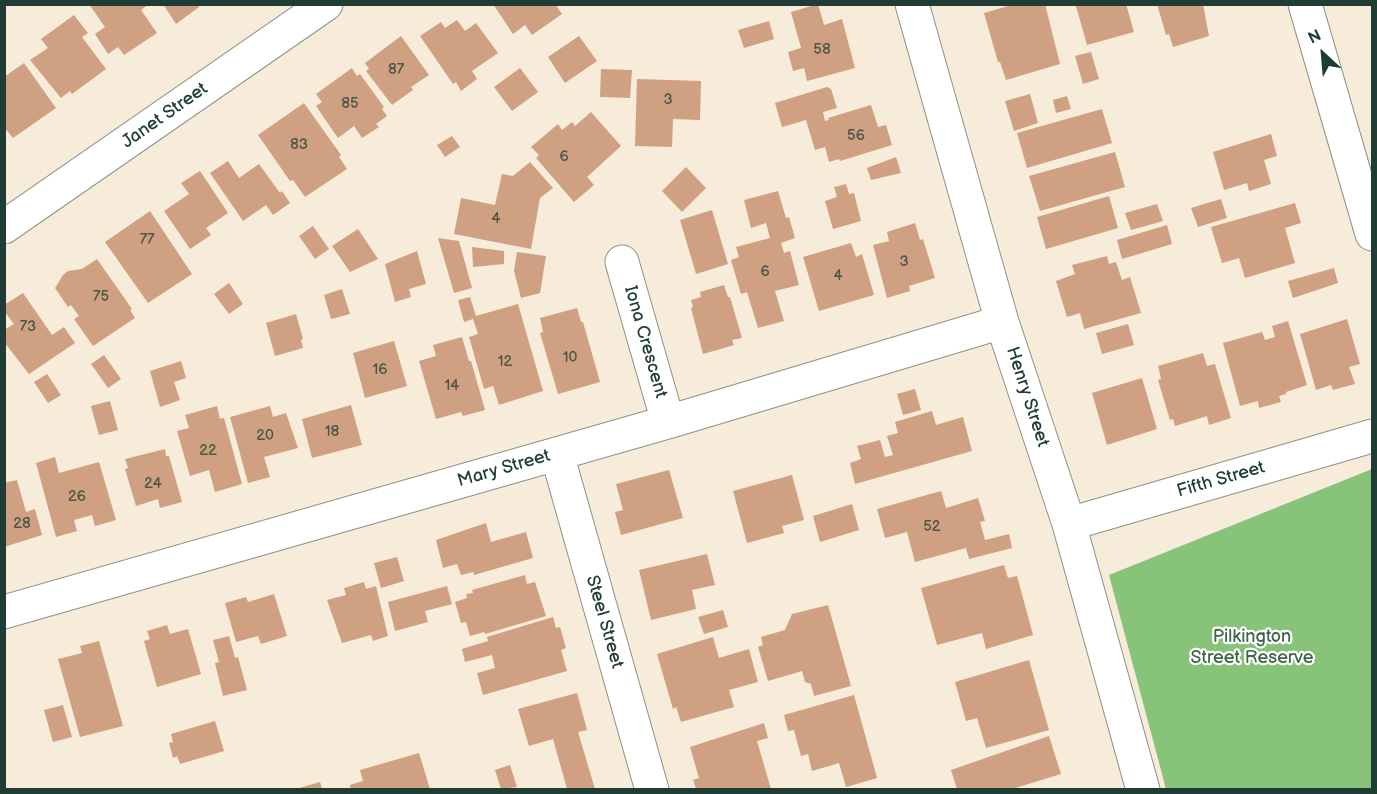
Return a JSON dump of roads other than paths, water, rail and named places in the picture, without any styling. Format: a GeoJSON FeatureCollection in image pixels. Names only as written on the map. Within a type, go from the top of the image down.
{"type":"FeatureCollection","features":[{"type":"Feature","properties":{"kind":"street","name":"Janet Street"},"geometry":{"type":"LineString","coordinates":[[4,227],[326,4]]}},
{"type":"Feature","properties":{"kind":"street","name":"Henry Street"},"geometry":{"type":"LineString","coordinates":[[912,4],[1002,322],[1069,524],[1143,789]]}},
{"type":"Feature","properties":{"kind":"street"},"geometry":{"type":"LineString","coordinates":[[1305,4],[1372,234]]}},
{"type":"Feature","properties":{"kind":"street","name":"Iona Crescent"},"geometry":{"type":"LineString","coordinates":[[622,262],[668,422]]}},
{"type":"Feature","properties":{"kind":"street","name":"Mary Street"},"geometry":{"type":"LineString","coordinates":[[4,612],[668,422],[1002,322]]}},
{"type":"Feature","properties":{"kind":"street","name":"Fifth Street"},"geometry":{"type":"LineString","coordinates":[[1069,524],[1372,436]]}},
{"type":"Feature","properties":{"kind":"street","name":"Steel Street"},"geometry":{"type":"LineString","coordinates":[[557,454],[652,789]]}},
{"type":"Feature","properties":{"kind":"park label","name":"Pilkington Street Reserve"},"geometry":{"type":"Point","coordinates":[1252,647]}}]}
